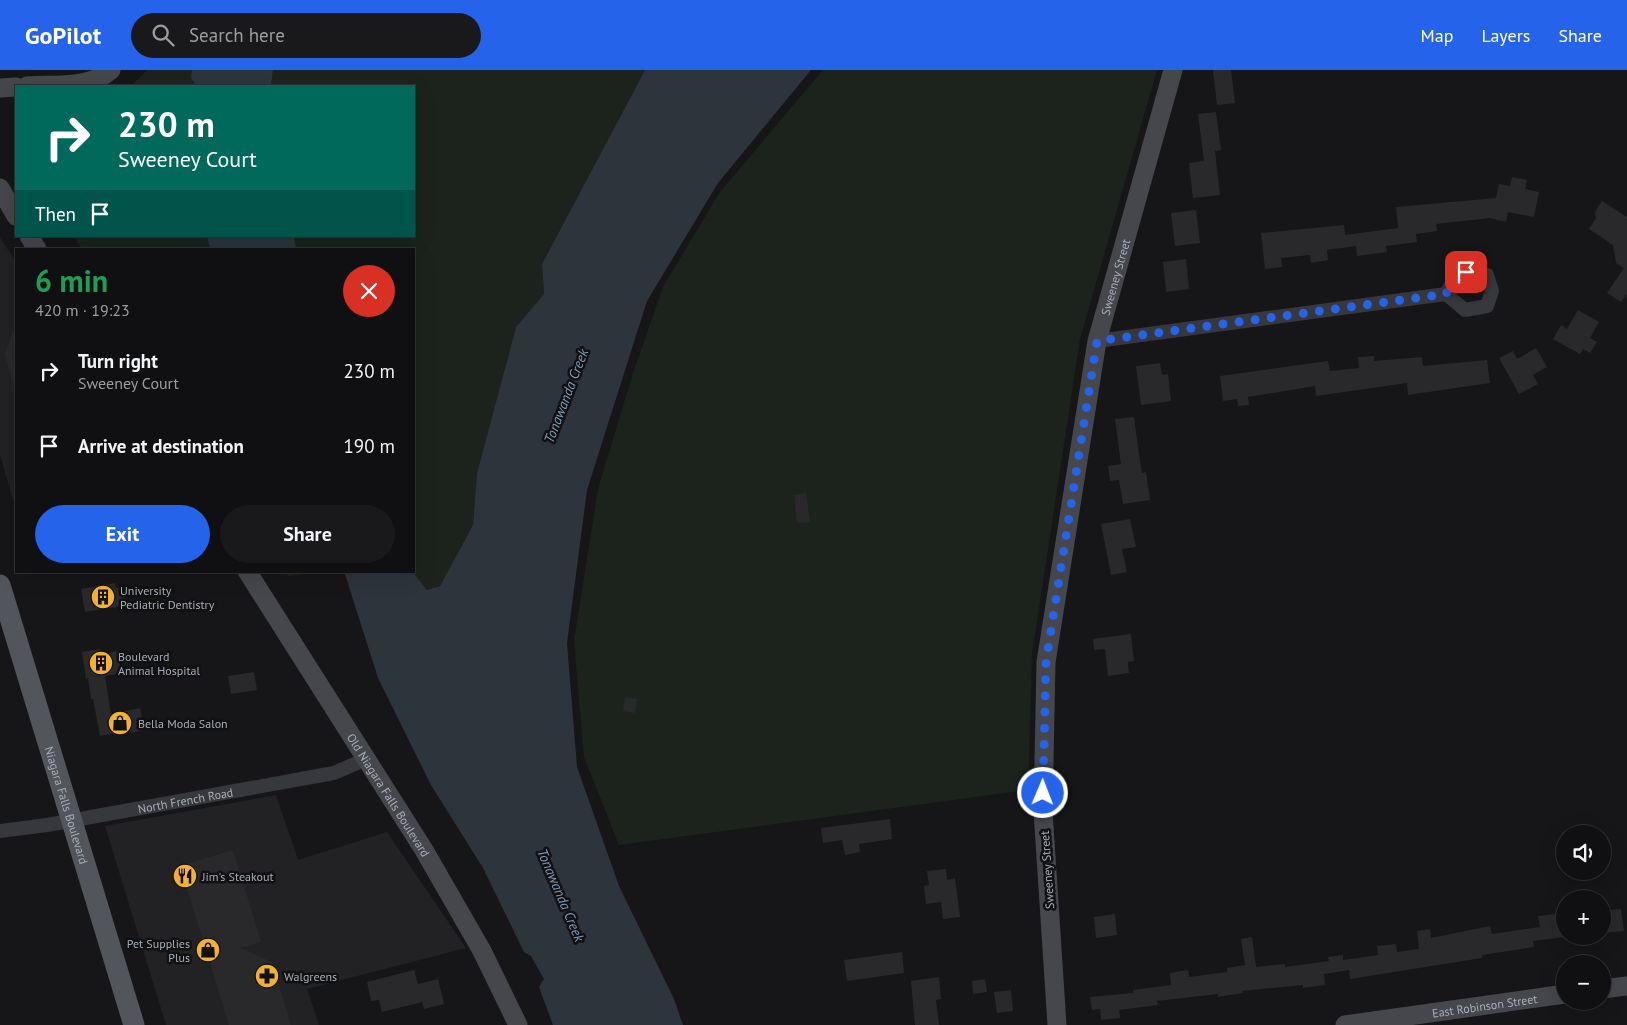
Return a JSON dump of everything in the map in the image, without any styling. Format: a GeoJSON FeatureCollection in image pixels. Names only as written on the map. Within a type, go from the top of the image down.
{"type":"FeatureCollection","features":[{"type":"Feature","properties":{"kind":"main road","name":"Niagara Falls Boulevard"},"geometry":{"type":"LineString","coordinates":[[0,586],[134,1025]]}},
{"type":"Feature","properties":{"kind":"street"},"geometry":{"type":"LineString","coordinates":[[42,85],[101,79],[111,70]]}},
{"type":"Feature","properties":{"kind":"street","name":"Sweeney Street"},"geometry":{"type":"LineString","coordinates":[[1057,1025],[1043,811],[1046,662],[1097,341],[1173,70]]}},
{"type":"Feature","properties":{"kind":"street"},"geometry":{"type":"LineString","coordinates":[[0,88],[15,87]]}},
{"type":"Feature","properties":{"kind":"street"},"geometry":{"type":"LineString","coordinates":[[0,188],[15,214]]}},
{"type":"Feature","properties":{"kind":"street"},"geometry":{"type":"LineString","coordinates":[[30,237],[36,248]]}},
{"type":"Feature","properties":{"kind":"street"},"geometry":{"type":"LineString","coordinates":[[1097,341],[1446,294]]}},
{"type":"Feature","properties":{"kind":"street","name":"Old Niagara Falls Boulevard"},"geometry":{"type":"LineString","coordinates":[[248,573],[454,900],[509,1004],[518,1025]]}},
{"type":"Feature","properties":{"kind":"street","name":"North French Road"},"geometry":{"type":"LineString","coordinates":[[0,832],[334,773],[366,759]]}},
{"type":"Feature","properties":{"kind":"street"},"geometry":{"type":"LineString","coordinates":[[1611,988],[1627,986]]}},
{"type":"Feature","properties":{"kind":"street","name":"East Robinson Street"},"geometry":{"type":"LineString","coordinates":[[1345,1025],[1556,995]]}},
{"type":"Feature","properties":{"kind":"shaded area"},"geometry":{"type":"Polygon","coordinates":[[[147,70],[192,70],[191,78],[195,85],[132,85],[147,70]]]}},
{"type":"Feature","properties":{"kind":"shaded area"},"geometry":{"type":"Polygon","coordinates":[[[273,70],[645,70],[542,264],[544,294],[516,327],[477,473],[473,525],[440,586],[427,590],[414,573],[415,248],[296,248],[294,237],[415,237],[415,85],[271,85],[273,70]]]}},
{"type":"Feature","properties":{"kind":"shaded area"},"geometry":{"type":"Polygon","coordinates":[[[823,70],[1157,70],[1080,339],[1032,654],[1028,790],[619,845],[584,757],[574,641],[598,489],[633,373],[663,287],[720,192],[823,70]]]}},
{"type":"Feature","properties":{"kind":"shaded area"},"geometry":{"type":"Polygon","coordinates":[[[75,237],[207,237],[210,248],[81,248],[75,237]]]}},
{"type":"Feature","properties":{"kind":"shaded area"},"geometry":{"type":"Polygon","coordinates":[[[0,238],[15,260],[15,507],[0,455],[0,238]]]}},
{"type":"Feature","properties":{"kind":"shaded area"},"geometry":{"type":"Polygon","coordinates":[[[286,573],[313,573],[288,576],[286,573]]]}},
{"type":"Feature","properties":{"kind":"shaded area"},"geometry":{"type":"Polygon","coordinates":[[[276,795],[298,860],[387,832],[466,948],[307,989],[319,1025],[166,1025],[105,826],[276,795]]]}},
{"type":"Feature","properties":{"kind":"water"},"geometry":{"type":"Polygon","coordinates":[[[192,70],[273,70],[271,85],[195,85],[191,78],[192,70]]]}},
{"type":"Feature","properties":{"kind":"water","name":"Tonawanda Creek"},"geometry":{"type":"Polygon","coordinates":[[[645,70],[811,70],[718,183],[647,301],[587,490],[567,643],[577,767],[619,886],[674,999],[683,1025],[553,1025],[539,987],[544,979],[531,956],[524,952],[483,868],[431,785],[378,678],[345,573],[414,573],[427,590],[440,586],[473,525],[477,473],[516,327],[544,294],[542,264],[645,70]]]}},
{"type":"Feature","properties":{"kind":"water"},"geometry":{"type":"Polygon","coordinates":[[[207,237],[294,237],[296,248],[210,248],[207,237]]]}},
{"type":"Feature","properties":{"kind":"building"},"geometry":{"type":"Polygon","coordinates":[[[1213,70],[1231,70],[1235,103],[1217,105],[1213,70]]]}},
{"type":"Feature","properties":{"kind":"building"},"geometry":{"type":"Polygon","coordinates":[[[1216,112],[1221,150],[1215,151],[1220,195],[1193,198],[1189,163],[1204,161],[1198,114],[1216,112]]]}},
{"type":"Feature","properties":{"kind":"building"},"geometry":{"type":"Polygon","coordinates":[[[1512,177],[1527,180],[1525,189],[1539,192],[1534,217],[1508,212],[1506,222],[1490,218],[1436,224],[1437,231],[1416,234],[1417,242],[1386,246],[1387,252],[1357,256],[1356,246],[1327,250],[1328,260],[1311,263],[1310,255],[1281,258],[1282,267],[1265,269],[1261,233],[1344,225],[1345,235],[1398,228],[1396,207],[1496,198],[1499,184],[1510,186],[1512,177]]]}},
{"type":"Feature","properties":{"kind":"building"},"geometry":{"type":"Polygon","coordinates":[[[1602,201],[1627,217],[1627,294],[1621,302],[1607,293],[1624,268],[1616,263],[1613,245],[1589,229],[1596,218],[1595,212],[1602,201]]]}},
{"type":"Feature","properties":{"kind":"building"},"geometry":{"type":"Polygon","coordinates":[[[1196,210],[1200,243],[1175,246],[1171,213],[1196,210]]]}},
{"type":"Feature","properties":{"kind":"building"},"geometry":{"type":"Polygon","coordinates":[[[1186,259],[1189,289],[1166,292],[1163,262],[1186,259]]]}},
{"type":"Feature","properties":{"kind":"building"},"geometry":{"type":"Polygon","coordinates":[[[1578,310],[1599,322],[1590,338],[1597,342],[1590,353],[1583,349],[1580,354],[1553,339],[1561,325],[1567,329],[1578,310]]]}},
{"type":"Feature","properties":{"kind":"building"},"geometry":{"type":"Polygon","coordinates":[[[15,326],[14,388],[5,354],[15,326]]]}},
{"type":"Feature","properties":{"kind":"building"},"geometry":{"type":"Polygon","coordinates":[[[1536,348],[1547,367],[1533,375],[1538,384],[1519,394],[1499,358],[1513,351],[1517,359],[1536,348]]]}},
{"type":"Feature","properties":{"kind":"building"},"geometry":{"type":"Polygon","coordinates":[[[1374,356],[1374,361],[1422,357],[1423,366],[1487,360],[1490,383],[1408,395],[1407,383],[1316,396],[1315,386],[1248,397],[1249,405],[1238,406],[1237,399],[1223,401],[1220,376],[1328,361],[1330,371],[1359,368],[1358,357],[1374,356]]]}},
{"type":"Feature","properties":{"kind":"building"},"geometry":{"type":"Polygon","coordinates":[[[1160,363],[1162,375],[1168,374],[1171,401],[1141,405],[1136,366],[1160,363]]]}},
{"type":"Feature","properties":{"kind":"building"},"geometry":{"type":"Polygon","coordinates":[[[1134,417],[1142,473],[1146,472],[1150,500],[1123,504],[1119,480],[1110,481],[1108,466],[1121,464],[1115,419],[1134,417]]]}},
{"type":"Feature","properties":{"kind":"building"},"geometry":{"type":"Polygon","coordinates":[[[806,493],[810,522],[797,523],[794,495],[806,493]]]}},
{"type":"Feature","properties":{"kind":"building"},"geometry":{"type":"Polygon","coordinates":[[[1130,519],[1136,547],[1122,549],[1127,572],[1111,575],[1101,524],[1130,519]]]}},
{"type":"Feature","properties":{"kind":"building","name":"University Pediatric Dentistry"},"geometry":{"type":"Polygon","coordinates":[[[115,583],[116,588],[123,587],[126,605],[85,612],[81,589],[115,583]]]}},
{"type":"Feature","properties":{"kind":"building"},"geometry":{"type":"Polygon","coordinates":[[[1131,634],[1134,661],[1128,662],[1129,673],[1108,676],[1105,649],[1094,650],[1093,639],[1131,634]]]}},
{"type":"Feature","properties":{"kind":"building"},"geometry":{"type":"Polygon","coordinates":[[[100,649],[104,654],[118,651],[121,673],[105,676],[111,714],[140,708],[144,730],[131,733],[130,730],[100,736],[88,678],[86,679],[82,652],[100,649]]]}},
{"type":"Feature","properties":{"kind":"building"},"geometry":{"type":"Polygon","coordinates":[[[254,672],[257,690],[231,694],[228,676],[254,672]]]}},
{"type":"Feature","properties":{"kind":"building"},"geometry":{"type":"Polygon","coordinates":[[[625,697],[637,699],[635,713],[623,711],[625,697]]]}},
{"type":"Feature","properties":{"kind":"building"},"geometry":{"type":"Polygon","coordinates":[[[890,819],[892,839],[859,844],[860,852],[845,855],[842,840],[823,843],[821,828],[890,819]]]}},
{"type":"Feature","properties":{"kind":"building"},"geometry":{"type":"Polygon","coordinates":[[[233,850],[261,942],[241,948],[272,962],[291,1025],[229,1025],[180,866],[233,850]]]}},
{"type":"Feature","properties":{"kind":"building"},"geometry":{"type":"Polygon","coordinates":[[[946,869],[947,880],[955,878],[960,917],[943,919],[941,902],[926,904],[924,886],[929,885],[927,871],[946,869]]]}},
{"type":"Feature","properties":{"kind":"building"},"geometry":{"type":"Polygon","coordinates":[[[1621,909],[1624,931],[1611,932],[1611,910],[1621,909]]]}},
{"type":"Feature","properties":{"kind":"building"},"geometry":{"type":"Polygon","coordinates":[[[1115,914],[1117,935],[1096,938],[1094,917],[1115,914]]]}},
{"type":"Feature","properties":{"kind":"building"},"geometry":{"type":"Polygon","coordinates":[[[1556,914],[1556,938],[1533,941],[1534,947],[1482,955],[1482,958],[1350,979],[1349,970],[1324,974],[1325,985],[1303,988],[1303,985],[1242,991],[1243,993],[1218,997],[1218,994],[1157,1001],[1158,1005],[1119,1010],[1120,1018],[1101,1020],[1100,1009],[1092,1010],[1090,997],[1133,993],[1133,990],[1171,985],[1170,973],[1188,970],[1189,977],[1227,972],[1227,968],[1245,965],[1241,939],[1252,937],[1256,967],[1285,964],[1285,967],[1329,961],[1328,957],[1343,955],[1343,960],[1378,955],[1377,946],[1396,944],[1397,952],[1419,949],[1417,931],[1430,929],[1431,938],[1490,926],[1492,934],[1540,927],[1538,916],[1556,914]]]}},
{"type":"Feature","properties":{"kind":"building"},"geometry":{"type":"Polygon","coordinates":[[[902,952],[904,973],[847,981],[844,960],[902,952]]]}},
{"type":"Feature","properties":{"kind":"building"},"geometry":{"type":"Polygon","coordinates":[[[414,970],[418,984],[438,979],[444,1004],[424,1009],[422,1002],[382,1012],[379,1000],[371,1001],[367,982],[414,970]]]}},
{"type":"Feature","properties":{"kind":"building"},"geometry":{"type":"Polygon","coordinates":[[[939,977],[941,999],[936,1000],[939,1025],[915,1025],[911,981],[939,977]]]}},
{"type":"Feature","properties":{"kind":"building"},"geometry":{"type":"Polygon","coordinates":[[[985,979],[987,992],[973,994],[972,981],[985,979]]]}},
{"type":"Feature","properties":{"kind":"building"},"geometry":{"type":"Polygon","coordinates":[[[1011,990],[1013,1011],[997,1013],[994,992],[1011,990]]]}},
{"type":"Feature","properties":{"kind":"place","name":"University Pediatric Dentistry"},"geometry":{"type":"Point","coordinates":[103,597]}},
{"type":"Feature","properties":{"kind":"place","name":"Boulevard Animal Hospital"},"geometry":{"type":"Point","coordinates":[101,663]}},
{"type":"Feature","properties":{"kind":"place","name":"Bella Moda Salon"},"geometry":{"type":"Point","coordinates":[120,723]}},
{"type":"Feature","properties":{"kind":"place","name":"Jim's Steakout"},"geometry":{"type":"Point","coordinates":[185,876]}},
{"type":"Feature","properties":{"kind":"place","name":"Pet Supplies Plus"},"geometry":{"type":"Point","coordinates":[208,950]}},
{"type":"Feature","properties":{"kind":"place","name":"Walgreens"},"geometry":{"type":"Point","coordinates":[267,976]}},
{"type":"Feature","properties":{"kind":"route"},"geometry":{"type":"LineString","coordinates":[[1043,793],[1046,662],[1097,341],[1446,294],[1453,281],[1466,272]]}}]}
